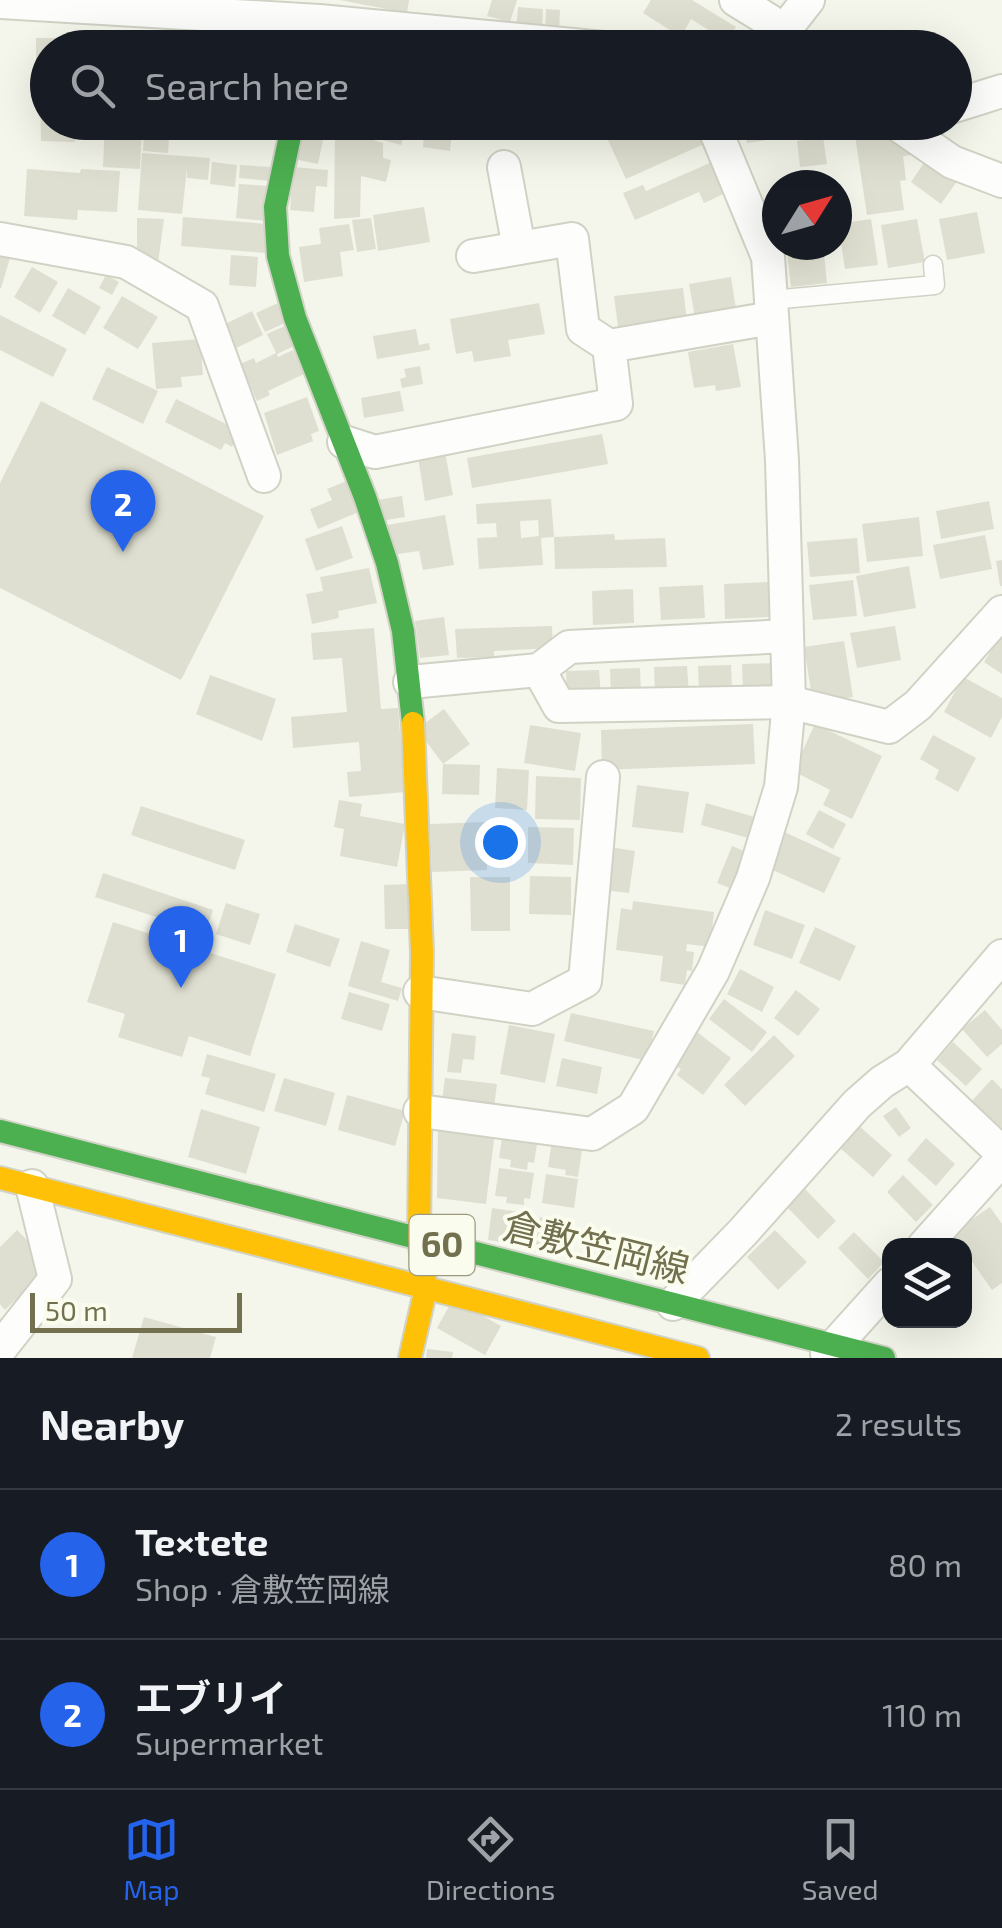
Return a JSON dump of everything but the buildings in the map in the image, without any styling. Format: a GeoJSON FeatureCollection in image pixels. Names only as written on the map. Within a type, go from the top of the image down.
{"type":"FeatureCollection","features":[{"type":"Feature","properties":{"kind":"main road"},"geometry":{"type":"LineString","coordinates":[[288,140],[274,232],[294,317],[366,494],[393,587],[410,682],[420,788],[419,1239],[426,1288],[410,1358]]}},
{"type":"Feature","properties":{"kind":"main road","name":"倉敷笠岡線"},"geometry":{"type":"LineString","coordinates":[[0,1131],[673,1304],[830,1352],[884,1358]]}},
{"type":"Feature","properties":{"kind":"main road","name":"60"},"geometry":{"type":"LineString","coordinates":[[0,1178],[698,1358]]}},
{"type":"Feature","properties":{"kind":"street"},"geometry":{"type":"LineString","coordinates":[[736,0],[770,22],[773,30]]}},
{"type":"Feature","properties":{"kind":"street"},"geometry":{"type":"LineString","coordinates":[[788,30],[808,0]]}},
{"type":"Feature","properties":{"kind":"street"},"geometry":{"type":"LineString","coordinates":[[0,2],[320,18],[434,30]]}},
{"type":"Feature","properties":{"kind":"street"},"geometry":{"type":"LineString","coordinates":[[972,100],[1002,91]]}},
{"type":"Feature","properties":{"kind":"street"},"geometry":{"type":"LineString","coordinates":[[420,1111],[592,1134],[633,1108],[712,971],[753,878],[781,787],[789,702],[782,460],[768,256],[720,140]]}},
{"type":"Feature","properties":{"kind":"street"},"geometry":{"type":"LineString","coordinates":[[922,140],[952,162],[1002,181]]}},
{"type":"Feature","properties":{"kind":"street"},"geometry":{"type":"LineString","coordinates":[[504,167],[518,248]]}},
{"type":"Feature","properties":{"kind":"street"},"geometry":{"type":"LineString","coordinates":[[0,238],[126,262],[202,306],[264,476]]}},
{"type":"Feature","properties":{"kind":"street"},"geometry":{"type":"LineString","coordinates":[[473,256],[572,239],[583,329],[609,346],[771,309]]}},
{"type":"Feature","properties":{"kind":"street"},"geometry":{"type":"LineString","coordinates":[[344,442],[375,452],[616,404],[609,346]]}},
{"type":"Feature","properties":{"kind":"street"},"geometry":{"type":"LineString","coordinates":[[539,670],[559,706],[789,702],[888,726],[918,705],[1002,612]]}},
{"type":"Feature","properties":{"kind":"street"},"geometry":{"type":"LineString","coordinates":[[410,682],[539,670],[569,647],[787,636]]}},
{"type":"Feature","properties":{"kind":"street"},"geometry":{"type":"LineString","coordinates":[[420,992],[532,1009],[584,981],[603,777]]}},
{"type":"Feature","properties":{"kind":"street"},"geometry":{"type":"LineString","coordinates":[[673,1304],[857,1104],[910,1065],[1002,956]]}},
{"type":"Feature","properties":{"kind":"street"},"geometry":{"type":"LineString","coordinates":[[910,1065],[1002,1156],[931,1238]]}},
{"type":"Feature","properties":{"kind":"street"},"geometry":{"type":"LineString","coordinates":[[0,1349],[56,1280],[32,1186]]}},
{"type":"Feature","properties":{"kind":"street"},"geometry":{"type":"LineString","coordinates":[[830,1352],[882,1293]]}},
{"type":"Feature","properties":{"kind":"lane"},"geometry":{"type":"LineString","coordinates":[[771,309],[935,285],[933,265]]}},
{"type":"Feature","properties":{"kind":"traffic: fast"},"geometry":{"type":"LineString","coordinates":[[289,140],[275,207],[278,256],[295,318],[387,563],[403,631],[413,723]]}},
{"type":"Feature","properties":{"kind":"traffic: fast"},"geometry":{"type":"LineString","coordinates":[[0,1131],[884,1358]]}},
{"type":"Feature","properties":{"kind":"traffic: slow"},"geometry":{"type":"LineString","coordinates":[[410,1358],[426,1288],[419,1239],[422,952],[413,723]]}},
{"type":"Feature","properties":{"kind":"traffic: slow"},"geometry":{"type":"LineString","coordinates":[[0,1178],[698,1358]]}},
{"type":"Feature","properties":{"kind":"place","name":"エブリイ"},"geometry":{"type":"Point","coordinates":[123,552]}},
{"type":"Feature","properties":{"kind":"place","name":"Te×tete"},"geometry":{"type":"Point","coordinates":[181,988]}}]}
